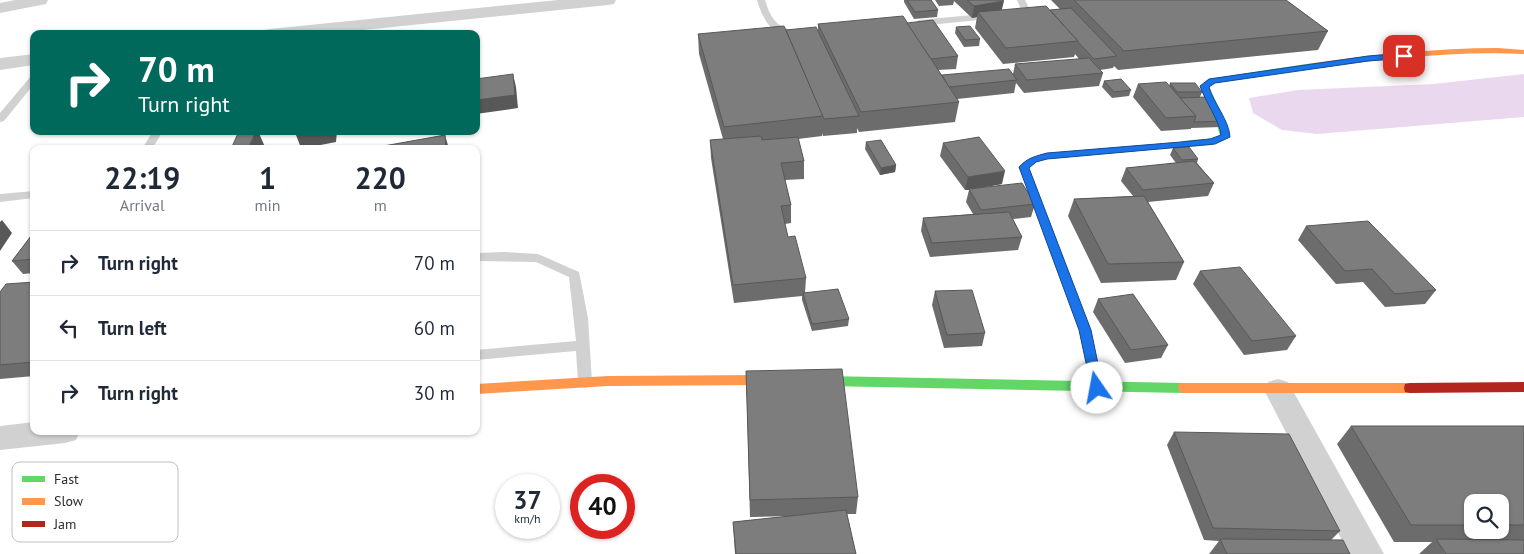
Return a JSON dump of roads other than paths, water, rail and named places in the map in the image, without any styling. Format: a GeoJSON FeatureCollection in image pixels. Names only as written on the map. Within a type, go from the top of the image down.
{"type":"FeatureCollection","features":[{"type":"Feature","properties":{"kind":"street"},"geometry":{"type":"LineString","coordinates":[[0,8],[40,0]]}},
{"type":"Feature","properties":{"kind":"street"},"geometry":{"type":"LineString","coordinates":[[310,30],[608,0]]}},
{"type":"Feature","properties":{"kind":"street"},"geometry":{"type":"LineString","coordinates":[[1097,388],[1085,330],[1024,167],[1033,160],[1047,156],[1212,142],[1225,137],[1225,128],[1209,102],[1204,86],[1212,81],[1368,58],[1493,50],[1524,52]]}},
{"type":"Feature","properties":{"kind":"street"},"geometry":{"type":"LineString","coordinates":[[0,64],[30,60]]}},
{"type":"Feature","properties":{"kind":"street"},"geometry":{"type":"LineString","coordinates":[[480,390],[552,382],[769,380],[1097,388],[1278,390],[1524,387]]}},
{"type":"Feature","properties":{"kind":"street"},"geometry":{"type":"LineString","coordinates":[[1278,390],[1367,554]]}},
{"type":"Feature","properties":{"kind":"street"},"geometry":{"type":"LineString","coordinates":[[0,438],[30,435]]}},
{"type":"Feature","properties":{"kind":"lane"},"geometry":{"type":"LineString","coordinates":[[761,0],[766,18],[779,31],[796,33]]}},
{"type":"Feature","properties":{"kind":"lane"},"geometry":{"type":"LineString","coordinates":[[906,24],[1018,14],[1025,8],[1022,0]]}},
{"type":"Feature","properties":{"kind":"lane"},"geometry":{"type":"LineString","coordinates":[[0,119],[30,83]]}},
{"type":"Feature","properties":{"kind":"lane"},"geometry":{"type":"LineString","coordinates":[[0,198],[30,194]]}},
{"type":"Feature","properties":{"kind":"lane"},"geometry":{"type":"LineString","coordinates":[[480,257],[538,258],[575,275],[585,382]]}},
{"type":"Feature","properties":{"kind":"lane"},"geometry":{"type":"LineString","coordinates":[[480,355],[583,345]]}}]}
